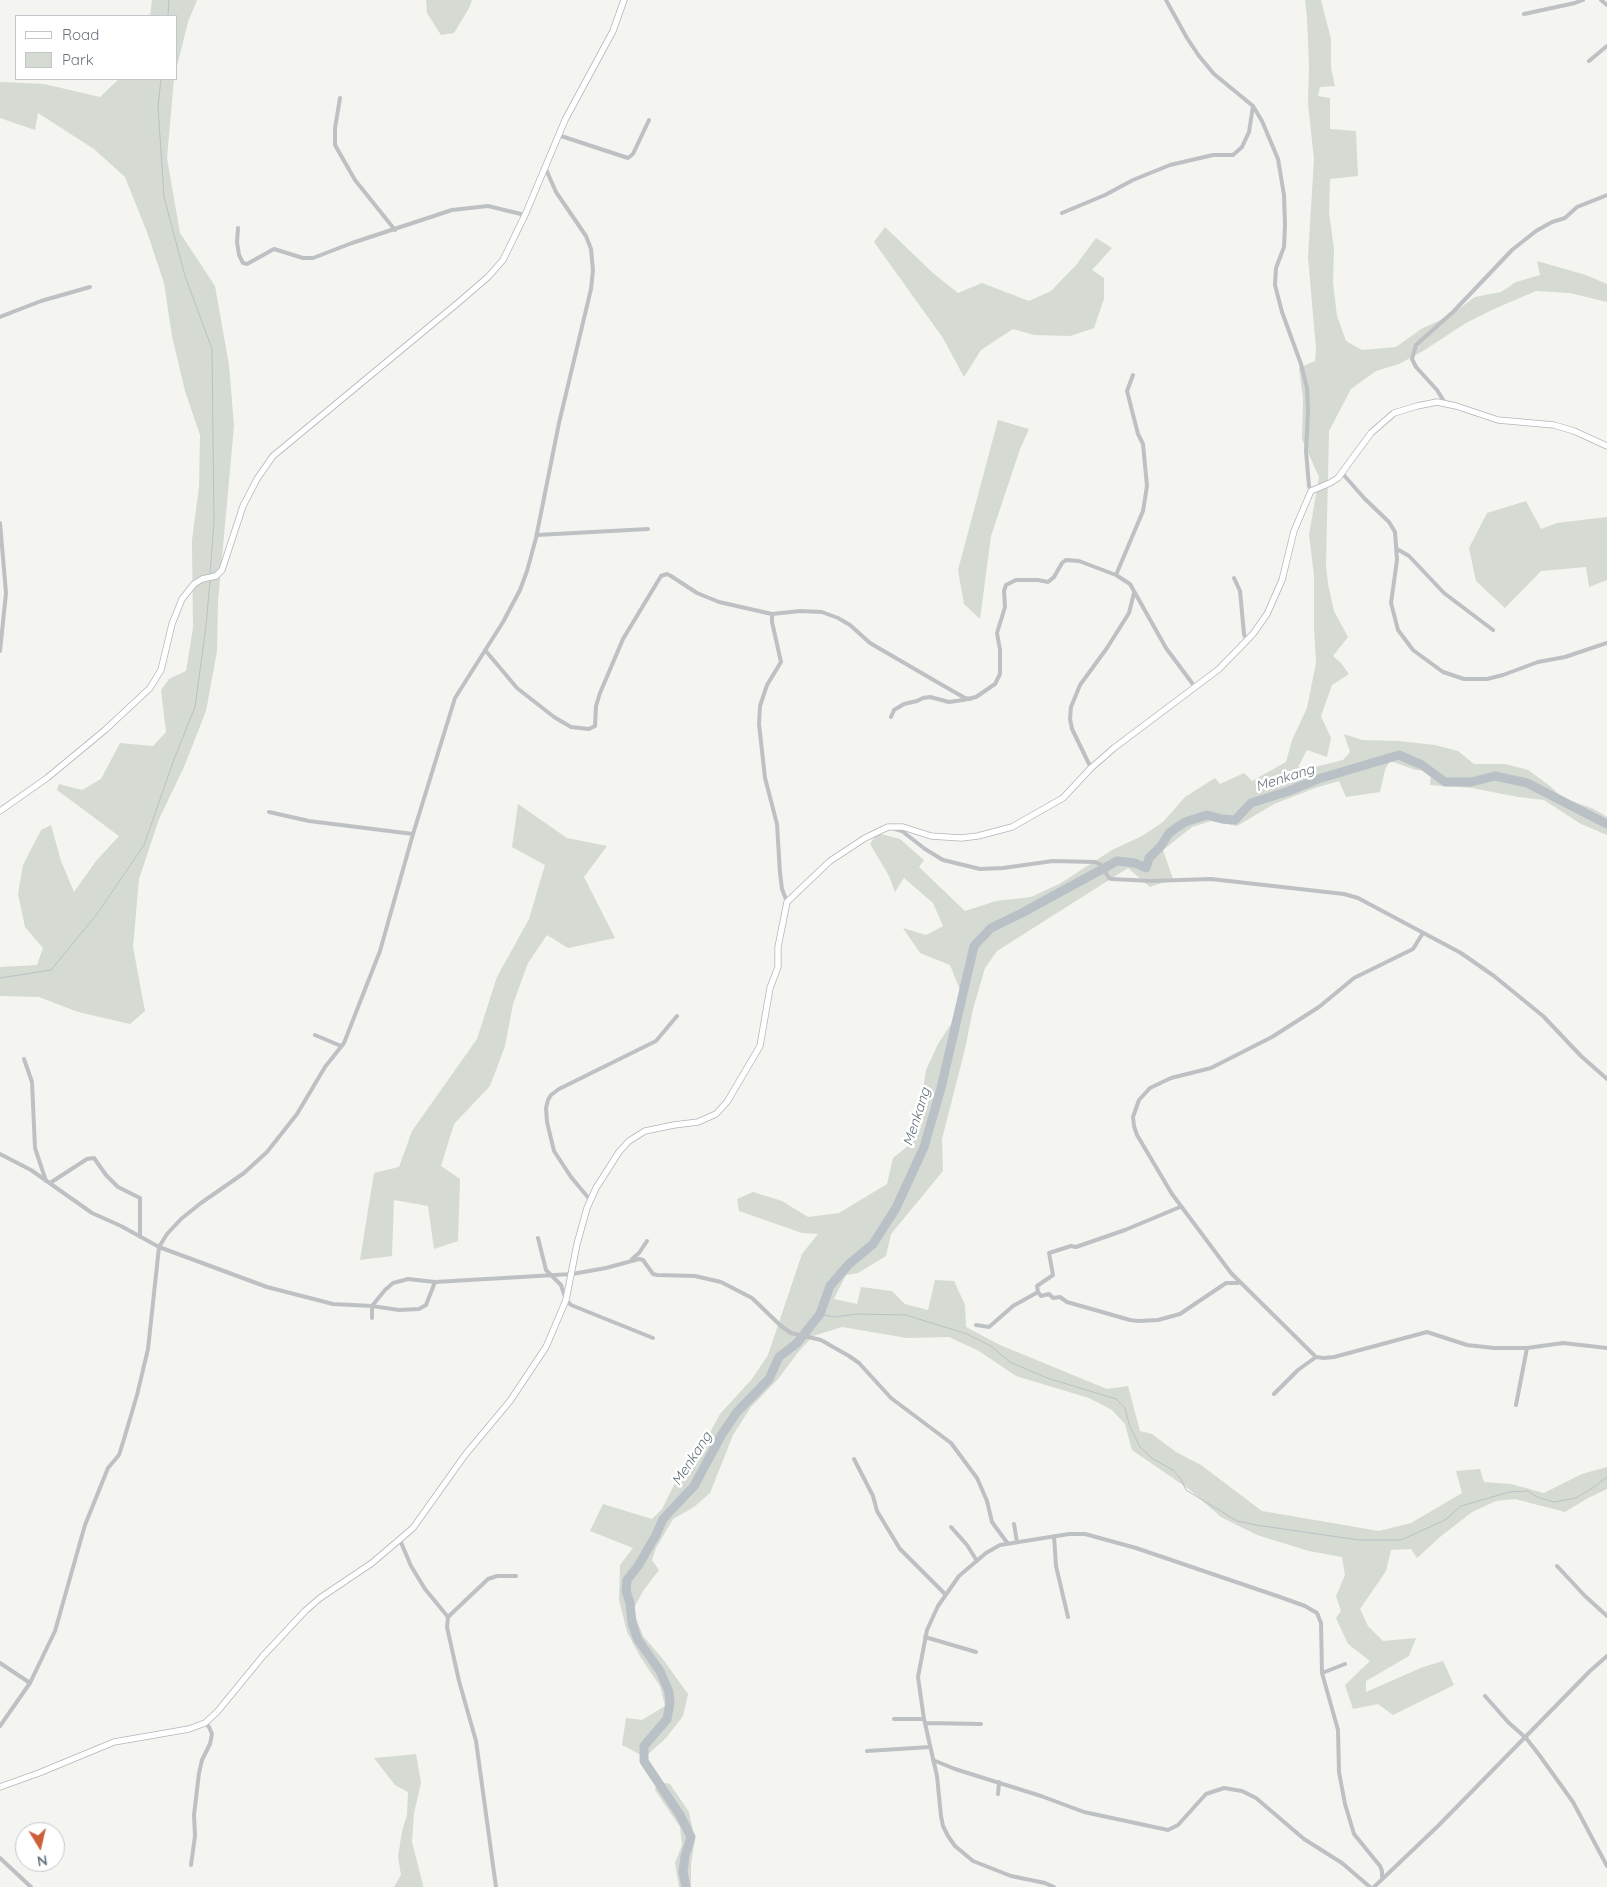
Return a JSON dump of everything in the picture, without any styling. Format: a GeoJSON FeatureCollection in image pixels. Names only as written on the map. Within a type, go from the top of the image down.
{"type":"FeatureCollection","features":[{"type":"Feature","properties":{"kind":"street"},"geometry":{"type":"LineString","coordinates":[[0,811],[47,778],[105,730],[150,688],[164,664],[172,624],[179,606],[194,584],[202,579],[216,576],[222,570],[243,506],[268,462],[488,277],[503,260],[525,215],[558,134],[614,31],[624,0]]}},
{"type":"Feature","properties":{"kind":"street"},"geometry":{"type":"LineString","coordinates":[[0,1787],[114,1742],[189,1729],[205,1723],[217,1712],[305,1610],[372,1564],[416,1524],[465,1455],[510,1401],[546,1347],[566,1300],[583,1218],[590,1201],[612,1162],[629,1141],[645,1131],[698,1122],[716,1114],[727,1102],[760,1046],[770,988],[778,967],[781,927],[787,902],[830,861],[873,833],[888,827],[903,827],[931,836],[947,838],[978,836],[996,832],[1032,817],[1062,798],[1091,768],[1114,748],[1219,669],[1260,625],[1282,580],[1294,531],[1311,491],[1306,451],[1307,388],[1275,285],[1275,273],[1284,240],[1283,184],[1277,155],[1253,106],[1214,74],[1199,56],[1166,0]]}},
{"type":"Feature","properties":{"kind":"street"},"geometry":{"type":"LineString","coordinates":[[1524,14],[1575,4],[1583,0]]}},
{"type":"Feature","properties":{"kind":"street"},"geometry":{"type":"LineString","coordinates":[[1601,0],[1607,5]]}},
{"type":"Feature","properties":{"kind":"street"},"geometry":{"type":"LineString","coordinates":[[1589,61],[1607,46]]}},
{"type":"Feature","properties":{"kind":"street"},"geometry":{"type":"LineString","coordinates":[[340,98],[334,128],[335,144],[356,180],[395,230]]}},
{"type":"Feature","properties":{"kind":"street"},"geometry":{"type":"LineString","coordinates":[[1062,212],[1105,195],[1133,180],[1170,165],[1213,155],[1233,155],[1242,147],[1250,132],[1253,106]]}},
{"type":"Feature","properties":{"kind":"street"},"geometry":{"type":"LineString","coordinates":[[558,134],[628,158],[633,154],[649,120]]}},
{"type":"Feature","properties":{"kind":"street"},"geometry":{"type":"LineString","coordinates":[[0,1726],[30,1683],[59,1619],[85,1525],[108,1468],[119,1455],[137,1395],[148,1349],[159,1247],[167,1234],[181,1219],[244,1173],[267,1152],[297,1114],[325,1067],[342,1046],[373,971],[455,698],[520,590],[527,571],[537,534],[559,423],[591,289],[593,270],[586,236],[556,192],[545,167]]}},
{"type":"Feature","properties":{"kind":"street"},"geometry":{"type":"LineString","coordinates":[[1446,404],[1438,390],[1416,368],[1412,360],[1416,345],[1453,312],[1512,250],[1536,231],[1552,222],[1565,218],[1577,207],[1607,195]]}},
{"type":"Feature","properties":{"kind":"street"},"geometry":{"type":"LineString","coordinates":[[238,228],[237,242],[239,255],[243,263],[247,264],[274,249],[303,258],[313,258],[452,210],[488,206],[525,215]]}},
{"type":"Feature","properties":{"kind":"street"},"geometry":{"type":"LineString","coordinates":[[0,317],[40,301],[90,287]]}},
{"type":"Feature","properties":{"kind":"street"},"geometry":{"type":"LineString","coordinates":[[1116,575],[1143,511],[1147,486],[1143,444],[1138,434],[1128,391],[1133,375]]}},
{"type":"Feature","properties":{"kind":"street"},"geometry":{"type":"LineString","coordinates":[[1311,491],[1330,484],[1342,473],[1371,433],[1394,413],[1437,402],[1456,406],[1498,420],[1554,426],[1574,431],[1607,446]]}},
{"type":"Feature","properties":{"kind":"street"},"geometry":{"type":"LineString","coordinates":[[1342,473],[1389,522],[1395,532],[1397,560],[1392,603],[1398,630],[1413,650],[1443,672],[1464,679],[1487,678],[1502,675],[1538,662],[1565,657],[1607,643]]}},
{"type":"Feature","properties":{"kind":"street"},"geometry":{"type":"LineString","coordinates":[[0,523],[6,593],[0,651]]}},
{"type":"Feature","properties":{"kind":"street"},"geometry":{"type":"LineString","coordinates":[[537,534],[648,528]]}},
{"type":"Feature","properties":{"kind":"street"},"geometry":{"type":"LineString","coordinates":[[1397,549],[1409,556],[1444,594],[1493,630]]}},
{"type":"Feature","properties":{"kind":"street"},"geometry":{"type":"LineString","coordinates":[[891,717],[894,710],[904,704],[923,698],[949,702],[970,699],[995,684],[999,677],[1000,650],[997,633],[1004,607],[1004,591],[1008,582],[1038,580],[1048,582],[1066,560],[1079,562],[1116,575],[1130,584],[1166,648],[1195,687]]}},
{"type":"Feature","properties":{"kind":"street"},"geometry":{"type":"LineString","coordinates":[[485,650],[517,688],[554,717],[571,727],[589,729],[595,726],[596,706],[600,693],[623,639],[661,576],[667,574],[698,593],[719,602],[772,614],[800,611],[822,612],[838,618],[850,625],[870,643],[965,698],[970,699]]}},
{"type":"Feature","properties":{"kind":"street"},"geometry":{"type":"LineString","coordinates":[[1234,578],[1240,591],[1246,639]]}},
{"type":"Feature","properties":{"kind":"street"},"geometry":{"type":"LineString","coordinates":[[1091,768],[1072,729],[1070,719],[1071,707],[1080,685],[1107,648],[1129,613],[1134,593]]}},
{"type":"Feature","properties":{"kind":"street"},"geometry":{"type":"LineString","coordinates":[[772,614],[781,662],[767,685],[760,706],[759,724],[765,778],[775,817],[780,873],[784,897],[787,902]]}},
{"type":"Feature","properties":{"kind":"street"},"geometry":{"type":"LineString","coordinates":[[269,812],[309,821],[413,834]]}},
{"type":"Feature","properties":{"kind":"street"},"geometry":{"type":"LineString","coordinates":[[888,827],[902,831],[943,860],[964,866],[993,869],[1044,862],[1095,862],[1100,864],[1108,878],[1112,879],[1151,881],[1211,879],[1344,894],[1358,898],[1470,959],[1513,990],[1543,1016],[1581,1056],[1607,1079]]}},
{"type":"Feature","properties":{"kind":"street"},"geometry":{"type":"LineString","coordinates":[[1423,932],[1412,949],[1354,978],[1319,1007],[1272,1037],[1211,1068],[1171,1078],[1146,1091],[1136,1108],[1133,1117],[1134,1126],[1160,1176],[1180,1207],[1240,1283],[1316,1357],[1324,1358],[1360,1351],[1422,1333],[1432,1334],[1467,1345],[1506,1349],[1562,1343],[1607,1348]]}},
{"type":"Feature","properties":{"kind":"street"},"geometry":{"type":"LineString","coordinates":[[590,1201],[560,1162],[554,1151],[547,1122],[546,1108],[548,1100],[559,1089],[656,1041],[677,1016]]}},
{"type":"Feature","properties":{"kind":"street"},"geometry":{"type":"LineString","coordinates":[[314,1035],[342,1046]]}},
{"type":"Feature","properties":{"kind":"street"},"geometry":{"type":"LineString","coordinates":[[24,1059],[32,1082],[35,1148],[48,1182]]}},
{"type":"Feature","properties":{"kind":"street"},"geometry":{"type":"LineString","coordinates":[[0,1154],[48,1182],[92,1213],[159,1247],[267,1287],[333,1304],[372,1306],[399,1310],[421,1308],[428,1302],[435,1282]]}},
{"type":"Feature","properties":{"kind":"street"},"geometry":{"type":"LineString","coordinates":[[48,1182],[87,1159],[94,1158],[118,1187],[140,1198],[140,1237]]}},
{"type":"Feature","properties":{"kind":"street"},"geometry":{"type":"LineString","coordinates":[[1180,1207],[1125,1230],[1084,1244],[1048,1252],[1053,1275],[1037,1286],[1038,1292],[1041,1296],[1049,1294],[1053,1298],[1060,1298],[1067,1302],[1130,1320],[1145,1321],[1170,1318],[1180,1314],[1226,1283],[1232,1281],[1240,1283]]}},
{"type":"Feature","properties":{"kind":"street"},"geometry":{"type":"LineString","coordinates":[[538,1238],[548,1274],[561,1285],[566,1300],[577,1308],[653,1338]]}},
{"type":"Feature","properties":{"kind":"street"},"geometry":{"type":"LineString","coordinates":[[630,1260],[639,1253],[647,1242]]}},
{"type":"Feature","properties":{"kind":"street"},"geometry":{"type":"LineString","coordinates":[[372,1318],[372,1306],[389,1286],[398,1281],[414,1279],[435,1282],[572,1274],[606,1268],[630,1260],[642,1260],[653,1274],[695,1276],[721,1282],[752,1298],[786,1330],[798,1335],[821,1340],[850,1356],[859,1363],[891,1398],[951,1443],[977,1478],[987,1501],[992,1522],[1008,1544]]}},
{"type":"Feature","properties":{"kind":"street"},"geometry":{"type":"LineString","coordinates":[[976,1325],[989,1327],[1013,1306],[1038,1292]]}},
{"type":"Feature","properties":{"kind":"street"},"geometry":{"type":"LineString","coordinates":[[1516,1405],[1527,1348]]}},
{"type":"Feature","properties":{"kind":"street"},"geometry":{"type":"LineString","coordinates":[[1274,1394],[1298,1370],[1316,1357]]}},
{"type":"Feature","properties":{"kind":"street"},"geometry":{"type":"LineString","coordinates":[[854,1459],[873,1496],[878,1511],[900,1549],[945,1594]]}},
{"type":"Feature","properties":{"kind":"street"},"geometry":{"type":"LineString","coordinates":[[1014,1524],[1017,1542]]}},
{"type":"Feature","properties":{"kind":"street"},"geometry":{"type":"LineString","coordinates":[[951,1526],[977,1560]]}},
{"type":"Feature","properties":{"kind":"street"},"geometry":{"type":"LineString","coordinates":[[1054,1887],[1046,1883],[1011,1876],[987,1867],[973,1861],[955,1846],[943,1826],[934,1760],[918,1677],[925,1637],[934,1614],[945,1594],[959,1576],[977,1560],[994,1548],[1004,1544],[1077,1533],[1120,1542],[1304,1606],[1317,1613],[1321,1623],[1322,1673],[1338,1730],[1339,1772],[1348,1815],[1358,1841],[1380,1866],[1382,1878]]}},
{"type":"Feature","properties":{"kind":"street"},"geometry":{"type":"LineString","coordinates":[[1054,1536],[1056,1566],[1068,1617]]}},
{"type":"Feature","properties":{"kind":"street"},"geometry":{"type":"LineString","coordinates":[[400,1540],[425,1589],[448,1617]]}},
{"type":"Feature","properties":{"kind":"street"},"geometry":{"type":"LineString","coordinates":[[1556,1566],[1607,1616]]}},
{"type":"Feature","properties":{"kind":"street"},"geometry":{"type":"LineString","coordinates":[[496,1887],[476,1741],[459,1681],[447,1627],[448,1617],[488,1579],[497,1576],[516,1576]]}},
{"type":"Feature","properties":{"kind":"street"},"geometry":{"type":"LineString","coordinates":[[925,1637],[976,1652]]}},
{"type":"Feature","properties":{"kind":"street"},"geometry":{"type":"LineString","coordinates":[[934,1760],[955,1769],[999,1782],[1084,1812],[1168,1830],[1178,1825],[1206,1794],[1224,1788],[1242,1791],[1256,1798],[1304,1839],[1342,1863],[1372,1887],[1410,1854],[1607,1656]]}},
{"type":"Feature","properties":{"kind":"street"},"geometry":{"type":"LineString","coordinates":[[0,1663],[30,1683]]}},
{"type":"Feature","properties":{"kind":"street"},"geometry":{"type":"LineString","coordinates":[[1322,1673],[1345,1664]]}},
{"type":"Feature","properties":{"kind":"street"},"geometry":{"type":"LineString","coordinates":[[1485,1696],[1508,1722],[1526,1738],[1573,1802],[1607,1866]]}},
{"type":"Feature","properties":{"kind":"street"},"geometry":{"type":"LineString","coordinates":[[894,1719],[980,1724]]}},
{"type":"Feature","properties":{"kind":"street"},"geometry":{"type":"LineString","coordinates":[[191,1865],[199,1773],[212,1734],[205,1723]]}},
{"type":"Feature","properties":{"kind":"street"},"geometry":{"type":"LineString","coordinates":[[866,1751],[930,1746]]}},
{"type":"Feature","properties":{"kind":"street"},"geometry":{"type":"LineString","coordinates":[[998,1794],[999,1782]]}},
{"type":"Feature","properties":{"kind":"street"},"geometry":{"type":"LineString","coordinates":[[0,1858],[31,1887]]}},
{"type":"Feature","properties":{"kind":"green space"},"geometry":{"type":"Polygon","coordinates":[[[152,0],[197,0],[188,22],[178,62],[178,15],[150,15],[152,0]]]}},
{"type":"Feature","properties":{"kind":"green space"},"geometry":{"type":"Polygon","coordinates":[[[426,0],[472,0],[454,33],[441,35],[427,13],[426,0]]]}},
{"type":"Feature","properties":{"kind":"green space"},"geometry":{"type":"Polygon","coordinates":[[[1305,0],[1321,0],[1331,39],[1331,68],[1335,86],[1320,87],[1318,96],[1330,98],[1330,129],[1356,131],[1358,176],[1330,179],[1329,212],[1334,249],[1333,283],[1337,316],[1346,341],[1362,350],[1396,347],[1421,329],[1449,316],[1475,297],[1501,292],[1516,282],[1540,275],[1537,261],[1586,275],[1607,284],[1607,302],[1570,293],[1536,291],[1466,323],[1399,364],[1376,371],[1351,389],[1329,431],[1326,565],[1334,611],[1348,637],[1333,656],[1349,674],[1332,685],[1321,716],[1331,738],[1327,757],[1307,750],[1298,767],[1315,767],[1343,760],[1350,752],[1344,734],[1362,740],[1399,741],[1435,745],[1458,751],[1474,764],[1505,764],[1528,770],[1563,798],[1594,809],[1607,817],[1607,835],[1581,824],[1544,800],[1472,788],[1430,785],[1431,771],[1416,770],[1390,761],[1385,770],[1380,792],[1346,797],[1339,781],[1274,804],[1237,826],[1211,821],[1192,827],[1163,850],[1173,879],[1150,887],[1128,868],[997,951],[985,968],[973,1009],[942,1139],[943,1171],[891,1234],[886,1256],[858,1273],[846,1275],[834,1299],[857,1304],[861,1287],[892,1291],[905,1304],[928,1310],[935,1280],[954,1281],[965,1305],[966,1327],[1000,1345],[1107,1389],[1128,1386],[1140,1431],[1152,1434],[1176,1452],[1201,1465],[1262,1511],[1379,1531],[1411,1523],[1462,1493],[1456,1471],[1480,1469],[1484,1482],[1511,1484],[1544,1493],[1582,1474],[1607,1467],[1607,1489],[1565,1512],[1515,1499],[1496,1501],[1472,1512],[1417,1558],[1411,1549],[1391,1550],[1386,1571],[1360,1609],[1368,1626],[1383,1641],[1416,1638],[1409,1656],[1366,1681],[1366,1692],[1423,1667],[1443,1661],[1454,1685],[1393,1715],[1378,1704],[1353,1709],[1345,1685],[1370,1661],[1348,1644],[1336,1618],[1341,1611],[1336,1596],[1345,1575],[1342,1557],[1309,1551],[1257,1535],[1221,1517],[1190,1490],[1132,1450],[1125,1424],[1112,1410],[1089,1398],[1016,1376],[979,1351],[949,1337],[907,1338],[842,1327],[813,1336],[778,1379],[751,1407],[733,1435],[710,1493],[694,1507],[673,1519],[656,1548],[652,1560],[659,1570],[643,1591],[633,1610],[643,1636],[662,1658],[688,1694],[683,1716],[666,1738],[645,1757],[622,1745],[626,1718],[642,1720],[665,1706],[660,1686],[641,1658],[627,1632],[619,1600],[620,1565],[633,1548],[590,1531],[603,1504],[652,1519],[662,1509],[680,1473],[700,1451],[720,1414],[752,1379],[768,1355],[802,1254],[818,1234],[802,1233],[739,1211],[737,1199],[753,1192],[782,1201],[808,1217],[839,1213],[887,1184],[893,1158],[908,1146],[918,1119],[926,1070],[938,1044],[957,1015],[962,995],[950,965],[920,953],[903,928],[926,935],[943,926],[933,903],[904,878],[895,892],[889,876],[870,844],[877,833],[900,839],[924,860],[919,867],[965,911],[996,901],[1031,897],[1061,883],[1112,850],[1142,836],[1163,822],[1185,797],[1215,778],[1220,784],[1244,773],[1252,781],[1286,762],[1292,740],[1307,708],[1316,663],[1314,575],[1309,535],[1319,477],[1302,439],[1303,399],[1299,368],[1315,361],[1316,349],[1308,257],[1314,159],[1308,104],[1309,64],[1305,0]]]}},
{"type":"Feature","properties":{"kind":"green space"},"geometry":{"type":"Polygon","coordinates":[[[118,80],[174,80],[167,158],[180,233],[215,286],[229,365],[234,426],[218,601],[217,651],[206,711],[184,767],[159,819],[139,879],[133,947],[145,1011],[130,1024],[78,1012],[39,997],[0,996],[0,967],[37,965],[43,948],[25,927],[18,894],[23,865],[41,830],[51,825],[61,861],[74,892],[96,861],[119,836],[57,790],[59,784],[82,790],[101,779],[120,743],[153,746],[166,732],[161,690],[169,679],[186,671],[193,628],[192,540],[199,487],[200,435],[185,391],[172,336],[164,283],[147,232],[125,177],[94,149],[38,113],[35,130],[0,118],[0,82],[44,84],[100,97],[118,80]]]}},
{"type":"Feature","properties":{"kind":"green space"},"geometry":{"type":"Polygon","coordinates":[[[885,227],[934,274],[958,293],[982,283],[1029,301],[1051,291],[1077,264],[1096,238],[1112,248],[1092,270],[1104,278],[1104,299],[1094,328],[1070,336],[1034,335],[1013,329],[981,350],[964,377],[943,338],[874,242],[885,227]]]}},
{"type":"Feature","properties":{"kind":"green space"},"geometry":{"type":"Polygon","coordinates":[[[998,420],[1029,429],[1020,449],[991,536],[980,619],[964,604],[958,570],[998,420]]]}},
{"type":"Feature","properties":{"kind":"green space"},"geometry":{"type":"Polygon","coordinates":[[[1526,501],[1541,529],[1557,523],[1607,517],[1607,580],[1589,587],[1586,567],[1541,571],[1505,608],[1476,581],[1469,548],[1487,513],[1526,501]]]}},
{"type":"Feature","properties":{"kind":"green space"},"geometry":{"type":"Polygon","coordinates":[[[518,804],[567,838],[607,846],[584,877],[615,938],[568,948],[547,935],[528,963],[513,1004],[505,1046],[490,1086],[454,1124],[441,1166],[460,1179],[458,1241],[434,1249],[428,1206],[394,1200],[392,1256],[360,1260],[374,1173],[399,1167],[412,1131],[477,1039],[497,977],[529,919],[545,865],[512,847],[518,804]]]}},
{"type":"Feature","properties":{"kind":"green space"},"geometry":{"type":"Polygon","coordinates":[[[416,1754],[421,1783],[414,1813],[412,1842],[423,1887],[394,1887],[401,1875],[398,1857],[402,1831],[407,1815],[408,1792],[395,1785],[374,1758],[416,1754]]]}},
{"type":"Feature","properties":{"kind":"green space"},"geometry":{"type":"Polygon","coordinates":[[[657,1781],[670,1784],[689,1812],[695,1840],[691,1864],[691,1887],[679,1887],[675,1863],[682,1845],[680,1827],[655,1790],[657,1781]]]}},
{"type":"Feature","properties":{"kind":"waterway"},"geometry":{"type":"LineString","coordinates":[[168,15],[169,0]]}},
{"type":"Feature","properties":{"kind":"waterway"},"geometry":{"type":"LineString","coordinates":[[161,80],[158,107],[164,197],[185,276],[212,349],[214,522],[210,574]]}},
{"type":"Feature","properties":{"kind":"waterway"},"geometry":{"type":"LineString","coordinates":[[0,978],[51,970],[97,914],[144,845],[173,762],[195,707],[210,581]]}},
{"type":"Feature","properties":{"kind":"waterway","name":"Menkang"},"geometry":{"type":"LineString","coordinates":[[686,1887],[683,1872],[685,1856],[691,1837],[680,1815],[644,1761],[644,1746],[667,1719],[670,1703],[669,1692],[660,1671],[638,1640],[632,1623],[630,1603],[626,1591],[627,1580],[638,1566],[663,1519],[694,1486],[722,1434],[737,1412],[769,1379],[779,1357],[797,1343],[820,1314],[830,1286],[849,1264],[873,1244],[896,1208],[924,1147],[941,1088],[974,946],[991,928],[1117,861],[1135,863],[1146,868],[1149,858],[1161,846],[1169,833],[1185,822],[1207,815],[1235,820],[1251,803],[1289,791],[1318,779],[1399,755],[1422,765],[1445,782],[1471,782],[1495,776],[1527,783],[1607,824]]}},
{"type":"Feature","properties":{"kind":"waterway"},"geometry":{"type":"LineString","coordinates":[[820,1314],[834,1317],[856,1314],[906,1315],[967,1334],[991,1346],[1010,1362],[1047,1378],[1116,1399],[1125,1408],[1130,1427],[1140,1447],[1153,1459],[1173,1470],[1181,1479],[1186,1490],[1237,1521],[1256,1525],[1359,1540],[1401,1540],[1445,1520],[1461,1506],[1509,1492],[1528,1491],[1537,1497],[1554,1502],[1576,1498],[1607,1477]]}}]}
